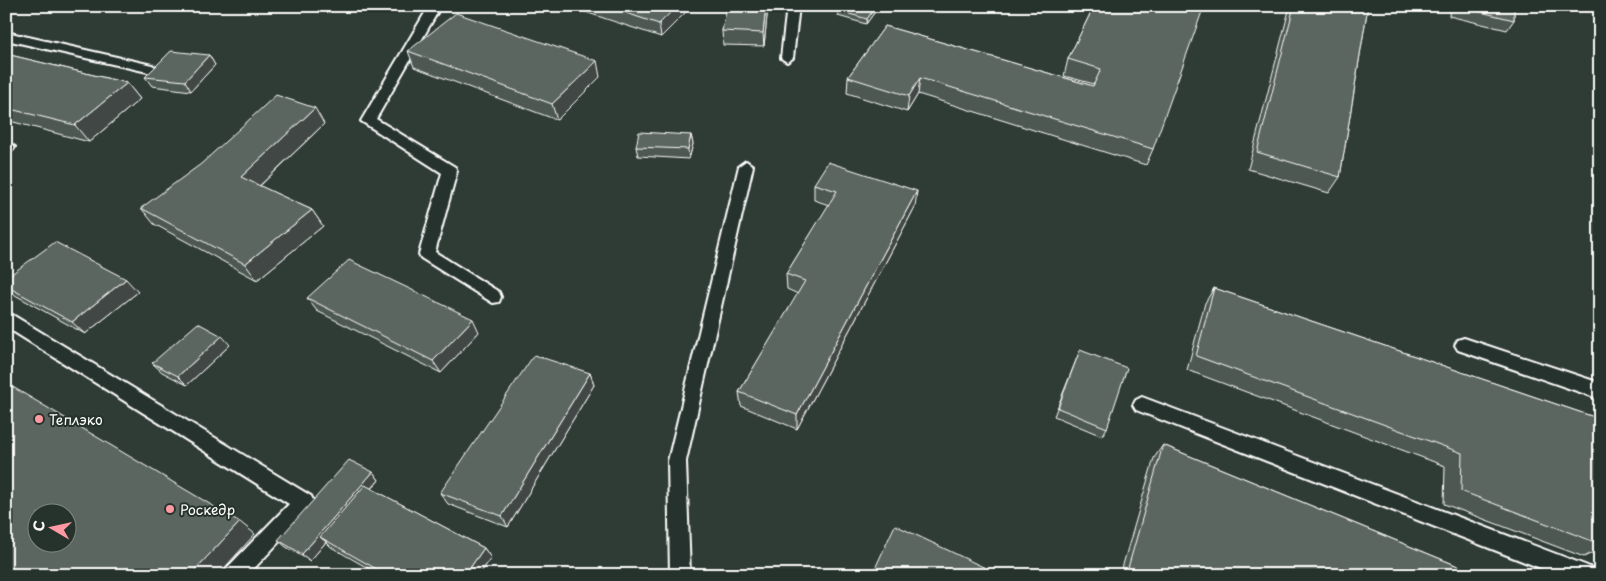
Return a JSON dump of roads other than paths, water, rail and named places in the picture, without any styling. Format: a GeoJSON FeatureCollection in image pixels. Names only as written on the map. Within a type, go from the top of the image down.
{"type":"FeatureCollection","features":[{"type":"Feature","properties":{"kind":"lane"},"geometry":{"type":"LineString","coordinates":[[436,6],[368,121],[450,171],[427,254],[493,297]]}},
{"type":"Feature","properties":{"kind":"lane"},"geometry":{"type":"LineString","coordinates":[[787,58],[794,6]]}},
{"type":"Feature","properties":{"kind":"lane"},"geometry":{"type":"LineString","coordinates":[[6,36],[152,69]]}},
{"type":"Feature","properties":{"kind":"lane"},"geometry":{"type":"LineString","coordinates":[[680,575],[677,461],[746,166]]}},
{"type":"Feature","properties":{"kind":"lane"},"geometry":{"type":"LineString","coordinates":[[6,318],[304,502],[234,575]]}},
{"type":"Feature","properties":{"kind":"lane"},"geometry":{"type":"LineString","coordinates":[[1464,345],[1600,391]]}},
{"type":"Feature","properties":{"kind":"lane"},"geometry":{"type":"LineString","coordinates":[[1142,404],[1585,575]]}},
{"type":"Feature","properties":{"kind":"place","name":"Теплэко"},"geometry":{"type":"Point","coordinates":[39,419]}},
{"type":"Feature","properties":{"kind":"place","name":"Роскедр"},"geometry":{"type":"Point","coordinates":[170,509]}}]}
